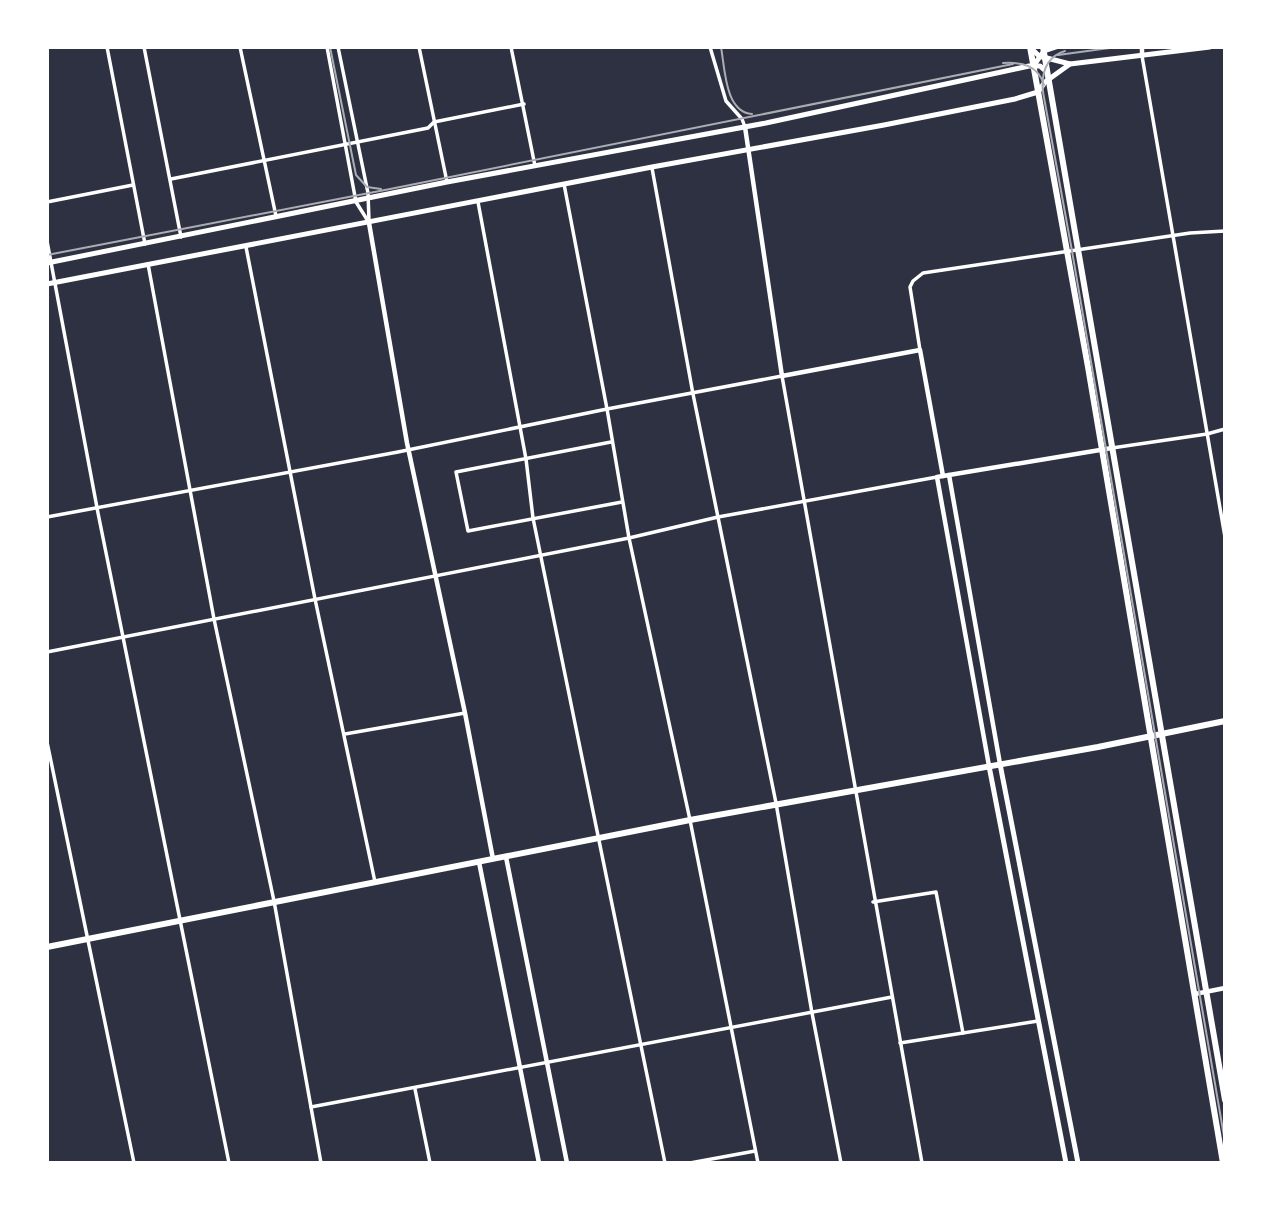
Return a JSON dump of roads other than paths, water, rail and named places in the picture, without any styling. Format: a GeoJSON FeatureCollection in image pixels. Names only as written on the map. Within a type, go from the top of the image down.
{"type":"FeatureCollection","features":[{"type":"Feature","properties":{"kind":"main road"},"geometry":{"type":"LineString","coordinates":[[1030,47],[1070,64]]}},
{"type":"Feature","properties":{"kind":"main road"},"geometry":{"type":"LineString","coordinates":[[1030,47],[1102,450],[1223,1163]]}},
{"type":"Feature","properties":{"kind":"main road"},"geometry":{"type":"LineString","coordinates":[[1034,65],[1043,53],[1056,47]]}},
{"type":"Feature","properties":{"kind":"main road"},"geometry":{"type":"LineString","coordinates":[[51,283],[1015,99],[1038,92],[1048,76],[1070,64],[1210,47]]}},
{"type":"Feature","properties":{"kind":"main road"},"geometry":{"type":"LineString","coordinates":[[1043,53],[1225,1100]]}},
{"type":"Feature","properties":{"kind":"main road"},"geometry":{"type":"LineString","coordinates":[[49,263],[447,182],[535,168],[745,127],[1034,65],[1040,66],[1048,76]]}},
{"type":"Feature","properties":{"kind":"main road"},"geometry":{"type":"LineString","coordinates":[[47,947],[776,803],[1225,721]]}},
{"type":"Feature","properties":{"kind":"main road"},"geometry":{"type":"LineString","coordinates":[[1000,764],[1078,1163]]}},
{"type":"Feature","properties":{"kind":"main road"},"geometry":{"type":"LineString","coordinates":[[989,766],[1066,1163]]}},
{"type":"Feature","properties":{"kind":"street"},"geometry":{"type":"LineString","coordinates":[[107,47],[145,244]]}},
{"type":"Feature","properties":{"kind":"street"},"geometry":{"type":"LineString","coordinates":[[144,47],[181,237]]}},
{"type":"Feature","properties":{"kind":"street"},"geometry":{"type":"LineString","coordinates":[[240,47],[276,218]]}},
{"type":"Feature","properties":{"kind":"street"},"geometry":{"type":"LineString","coordinates":[[327,47],[356,202],[369,223]]}},
{"type":"Feature","properties":{"kind":"street"},"geometry":{"type":"LineString","coordinates":[[338,47],[369,200],[369,223],[408,450],[494,859]]}},
{"type":"Feature","properties":{"kind":"street"},"geometry":{"type":"LineString","coordinates":[[418,47],[447,182]]}},
{"type":"Feature","properties":{"kind":"street"},"geometry":{"type":"LineString","coordinates":[[511,47],[535,168]]}},
{"type":"Feature","properties":{"kind":"street"},"geometry":{"type":"LineString","coordinates":[[710,47],[726,101],[742,119],[745,127],[782,376],[806,501],[873,902],[922,1163]]}},
{"type":"Feature","properties":{"kind":"street"},"geometry":{"type":"LineString","coordinates":[[1142,47],[1225,537]]}},
{"type":"Feature","properties":{"kind":"street"},"geometry":{"type":"LineString","coordinates":[[171,178],[428,128],[434,122],[524,104]]}},
{"type":"Feature","properties":{"kind":"street"},"geometry":{"type":"LineString","coordinates":[[652,167],[693,394],[776,803],[841,1163]]}},
{"type":"Feature","properties":{"kind":"street"},"geometry":{"type":"LineString","coordinates":[[47,202],[133,184]]}},
{"type":"Feature","properties":{"kind":"street"},"geometry":{"type":"LineString","coordinates":[[564,184],[629,538],[690,820],[758,1163]]}},
{"type":"Feature","properties":{"kind":"street"},"geometry":{"type":"LineString","coordinates":[[478,202],[526,459],[533,519],[665,1163]]}},
{"type":"Feature","properties":{"kind":"street"},"geometry":{"type":"LineString","coordinates":[[1000,764],[920,350],[911,296],[913,281],[923,273],[1172,236],[1225,231]]}},
{"type":"Feature","properties":{"kind":"street"},"geometry":{"type":"LineString","coordinates":[[47,241],[51,283],[229,1163]]}},
{"type":"Feature","properties":{"kind":"street"},"geometry":{"type":"LineString","coordinates":[[246,246],[315,599],[375,882]]}},
{"type":"Feature","properties":{"kind":"street"},"geometry":{"type":"LineString","coordinates":[[148,264],[215,619],[274,901],[321,1163]]}},
{"type":"Feature","properties":{"kind":"street"},"geometry":{"type":"LineString","coordinates":[[47,517],[920,350]]}},
{"type":"Feature","properties":{"kind":"street"},"geometry":{"type":"LineString","coordinates":[[47,652],[629,538],[718,517],[946,475],[1225,429]]}},
{"type":"Feature","properties":{"kind":"street"},"geometry":{"type":"LineString","coordinates":[[611,442],[456,472],[468,531],[622,502]]}},
{"type":"Feature","properties":{"kind":"street"},"geometry":{"type":"LineString","coordinates":[[937,477],[989,766]]}},
{"type":"Feature","properties":{"kind":"street"},"geometry":{"type":"LineString","coordinates":[[345,734],[465,713]]}},
{"type":"Feature","properties":{"kind":"street"},"geometry":{"type":"LineString","coordinates":[[47,742],[134,1163]]}},
{"type":"Feature","properties":{"kind":"street"},"geometry":{"type":"LineString","coordinates":[[506,857],[567,1163]]}},
{"type":"Feature","properties":{"kind":"street"},"geometry":{"type":"LineString","coordinates":[[479,862],[539,1163]]}},
{"type":"Feature","properties":{"kind":"street"},"geometry":{"type":"LineString","coordinates":[[873,902],[936,892],[963,1033]]}},
{"type":"Feature","properties":{"kind":"street"},"geometry":{"type":"LineString","coordinates":[[1193,994],[1225,988]]}},
{"type":"Feature","properties":{"kind":"street"},"geometry":{"type":"LineString","coordinates":[[311,1107],[892,997]]}},
{"type":"Feature","properties":{"kind":"street"},"geometry":{"type":"LineString","coordinates":[[900,1043],[1038,1021]]}},
{"type":"Feature","properties":{"kind":"street"},"geometry":{"type":"LineString","coordinates":[[415,1088],[430,1163]]}},
{"type":"Feature","properties":{"kind":"street"},"geometry":{"type":"LineString","coordinates":[[690,1163],[755,1151]]}},
{"type":"Feature","properties":{"kind":"tram line"},"geometry":{"type":"LineString","coordinates":[[330,47],[356,175],[367,187],[381,189]]}},
{"type":"Feature","properties":{"kind":"tram line"},"geometry":{"type":"LineString","coordinates":[[721,47],[731,98],[736,106],[752,114]]}},
{"type":"Feature","properties":{"kind":"tram line"},"geometry":{"type":"LineString","coordinates":[[1058,55],[1117,47]]}},
{"type":"Feature","properties":{"kind":"tram line"},"geometry":{"type":"LineString","coordinates":[[1065,51],[1053,57],[1046,67],[1043,92],[1225,1142]]}},
{"type":"Feature","properties":{"kind":"tram line"},"geometry":{"type":"LineString","coordinates":[[1003,63],[1028,66],[1038,73],[1044,85]]}},
{"type":"Feature","properties":{"kind":"tram line"},"geometry":{"type":"LineString","coordinates":[[47,255],[1013,64]]}}]}
